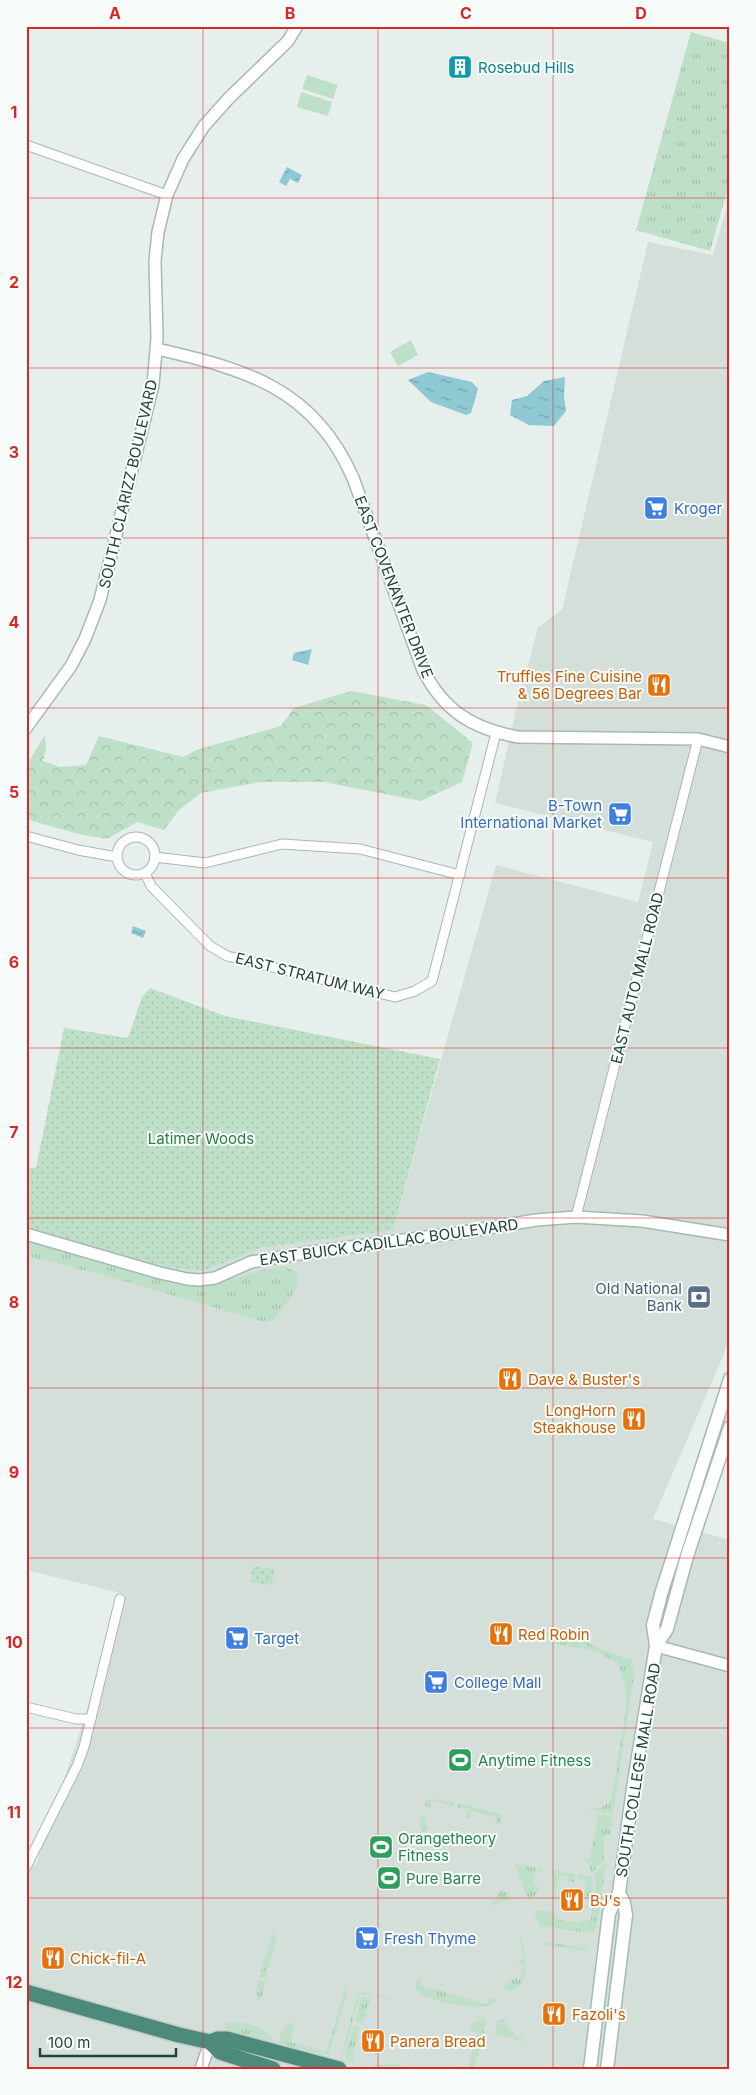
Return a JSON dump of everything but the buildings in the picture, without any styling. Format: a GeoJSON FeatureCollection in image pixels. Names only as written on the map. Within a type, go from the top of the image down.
{"type":"FeatureCollection","features":[{"type":"Feature","properties":{"kind":"highway"},"geometry":{"type":"LineString","coordinates":[[26,1992],[210,2042],[220,2052],[273,2069]]}},
{"type":"Feature","properties":{"kind":"highway"},"geometry":{"type":"LineString","coordinates":[[210,2042],[218,2039],[227,2039],[339,2069]]}},
{"type":"Feature","properties":{"kind":"main road","name":"SOUTH COLLEGE MALL ROAD"},"geometry":{"type":"LineString","coordinates":[[590,2069],[609,1913],[619,1893],[633,1788],[656,1646],[653,1626],[680,1530],[730,1379]]}},
{"type":"Feature","properties":{"kind":"main road","name":"SOUTH COLLEGE MALL ROAD"},"geometry":{"type":"LineString","coordinates":[[656,1646],[667,1629],[681,1573],[730,1427]]}},
{"type":"Feature","properties":{"kind":"main road"},"geometry":{"type":"LineString","coordinates":[[680,1530],[692,1539]]}},
{"type":"Feature","properties":{"kind":"main road"},"geometry":{"type":"LineString","coordinates":[[668,1570],[681,1573]]}},
{"type":"Feature","properties":{"kind":"main road"},"geometry":{"type":"LineString","coordinates":[[662,1591],[674,1599]]}},
{"type":"Feature","properties":{"kind":"main road","name":"SOUTH COLLEGE MALL ROAD"},"geometry":{"type":"LineString","coordinates":[[607,2069],[626,1915],[624,1903],[619,1893]]}},
{"type":"Feature","properties":{"kind":"street","name":"SOUTH CLARIZZ BOULEVARD"},"geometry":{"type":"LineString","coordinates":[[26,728],[71,666],[94,620],[153,385],[157,349],[155,261],[158,232],[167,195],[184,159],[204,126],[288,41],[297,26]]}},
{"type":"Feature","properties":{"kind":"street"},"geometry":{"type":"LineString","coordinates":[[26,145],[167,195]]}},
{"type":"Feature","properties":{"kind":"street","name":"EAST COVENANTER DRIVE"},"geometry":{"type":"LineString","coordinates":[[157,349],[224,366],[257,378],[289,397],[320,425],[344,458],[429,681],[456,712],[475,725],[496,733],[518,737],[698,739],[730,747]]}},
{"type":"Feature","properties":{"kind":"street","name":"EAST STRATUM WAY"},"geometry":{"type":"LineString","coordinates":[[145,873],[151,886],[210,946],[227,956],[395,997],[415,991],[432,980],[496,733]]}},
{"type":"Feature","properties":{"kind":"street","name":"EAST AUTO MALL ROAD"},"geometry":{"type":"LineString","coordinates":[[576,1217],[698,739]]}},
{"type":"Feature","properties":{"kind":"street"},"geometry":{"type":"LineString","coordinates":[[26,836],[78,850],[117,857]]}},
{"type":"Feature","properties":{"kind":"street"},"geometry":{"type":"LineString","coordinates":[[137,838],[148,842],[154,850],[155,857],[151,867],[145,873],[138,875],[127,873],[122,869],[117,857],[120,846],[125,841],[137,838]]}},
{"type":"Feature","properties":{"kind":"street"},"geometry":{"type":"LineString","coordinates":[[155,857],[205,863],[282,844],[360,849],[460,875]]}},
{"type":"Feature","properties":{"kind":"street","name":"EAST BUICK CADILLAC BOULEVARD"},"geometry":{"type":"LineString","coordinates":[[26,1234],[187,1280],[215,1278],[251,1262],[305,1252],[464,1232],[536,1220],[576,1217],[642,1221],[730,1235]]}},
{"type":"Feature","properties":{"kind":"street"},"geometry":{"type":"LineString","coordinates":[[26,1867],[77,1766],[91,1719],[120,1599]]}},
{"type":"Feature","properties":{"kind":"street"},"geometry":{"type":"LineString","coordinates":[[656,1646],[730,1666]]}},
{"type":"Feature","properties":{"kind":"street"},"geometry":{"type":"LineString","coordinates":[[26,1706],[76,1719],[91,1719]]}},
{"type":"Feature","properties":{"kind":"street"},"geometry":{"type":"LineString","coordinates":[[201,2069],[210,2042]]}},
{"type":"Feature","properties":{"kind":"shaded area"},"geometry":{"type":"Polygon","coordinates":[[[730,195],[730,1335],[724,1354],[653,1519],[730,1540],[730,2069],[26,2068],[26,1862],[36,1865],[125,1594],[26,1570],[26,1229],[204,1271],[260,1248],[393,1230],[496,865],[638,902],[653,842],[495,803],[538,627],[562,610],[648,242],[713,255],[730,195]]]}},
{"type":"Feature","properties":{"kind":"green space"},"geometry":{"type":"Polygon","coordinates":[[[691,32],[730,43],[730,181],[710,251],[636,230],[691,32]]]}},
{"type":"Feature","properties":{"kind":"green space"},"geometry":{"type":"Polygon","coordinates":[[[307,75],[338,85],[333,99],[302,89],[307,75]]]}},
{"type":"Feature","properties":{"kind":"green space"},"geometry":{"type":"Polygon","coordinates":[[[301,92],[332,102],[328,116],[297,107],[301,92]]]}},
{"type":"Feature","properties":{"kind":"green space"},"geometry":{"type":"Polygon","coordinates":[[[411,340],[418,355],[398,366],[390,352],[411,340]]]}},
{"type":"Feature","properties":{"kind":"green space"},"geometry":{"type":"Polygon","coordinates":[[[351,691],[426,705],[473,743],[462,782],[421,801],[324,782],[260,782],[201,793],[179,810],[164,830],[137,822],[107,839],[78,834],[26,819],[26,766],[45,735],[46,749],[43,761],[60,767],[86,765],[99,736],[183,757],[196,750],[281,726],[294,708],[351,691]]]}},
{"type":"Feature","properties":{"kind":"green space","name":"Latimer Woods"},"geometry":{"type":"Polygon","coordinates":[[[150,988],[225,1016],[440,1059],[393,1230],[260,1248],[204,1271],[157,1266],[26,1229],[26,1168],[36,1168],[64,1028],[128,1038],[142,997],[150,988]]]}},
{"type":"Feature","properties":{"kind":"green space"},"geometry":{"type":"Polygon","coordinates":[[[26,1240],[187,1284],[213,1284],[285,1266],[296,1272],[298,1281],[294,1293],[276,1317],[272,1321],[264,1322],[96,1273],[26,1256],[26,1240]]]}},
{"type":"Feature","properties":{"kind":"green space"},"geometry":{"type":"Polygon","coordinates":[[[253,1566],[274,1569],[272,1585],[250,1582],[253,1566]]]}},
{"type":"Feature","properties":{"kind":"green space"},"geometry":{"type":"Polygon","coordinates":[[[542,1631],[580,1638],[596,1647],[632,1660],[635,1670],[613,1814],[589,1810],[592,1807],[601,1808],[611,1800],[626,1709],[626,1688],[618,1664],[598,1652],[538,1640],[542,1631]]]}},
{"type":"Feature","properties":{"kind":"green space"},"geometry":{"type":"Polygon","coordinates":[[[433,1799],[454,1802],[453,1806],[432,1800],[430,1807],[424,1806],[426,1801],[433,1799]]]}},
{"type":"Feature","properties":{"kind":"green space"},"geometry":{"type":"Polygon","coordinates":[[[458,1803],[497,1813],[501,1815],[501,1823],[495,1825],[497,1818],[472,1811],[470,1818],[466,1817],[468,1810],[457,1807],[458,1803]]]}},
{"type":"Feature","properties":{"kind":"green space"},"geometry":{"type":"Polygon","coordinates":[[[598,1814],[613,1817],[610,1835],[604,1835],[604,1861],[592,1872],[584,1858],[590,1858],[598,1814]]]}},
{"type":"Feature","properties":{"kind":"green space"},"geometry":{"type":"Polygon","coordinates":[[[425,1816],[425,1824],[429,1826],[425,1832],[421,1831],[420,1819],[425,1816]]]}},
{"type":"Feature","properties":{"kind":"green space"},"geometry":{"type":"Polygon","coordinates":[[[606,1863],[600,1902],[598,1902],[599,1898],[595,1897],[596,1884],[593,1875],[606,1863]]]}},
{"type":"Feature","properties":{"kind":"green space"},"geometry":{"type":"Polygon","coordinates":[[[515,1864],[543,1869],[543,1874],[536,1868],[533,1882],[540,1890],[530,1900],[526,1895],[515,1864]]]}},
{"type":"Feature","properties":{"kind":"green space"},"geometry":{"type":"Polygon","coordinates":[[[552,1870],[556,1871],[558,1878],[563,1880],[558,1882],[556,1894],[553,1894],[554,1877],[552,1876],[552,1870]]]}},
{"type":"Feature","properties":{"kind":"green space"},"geometry":{"type":"Polygon","coordinates":[[[558,1871],[575,1874],[574,1882],[568,1881],[566,1877],[558,1876],[558,1871]]]}},
{"type":"Feature","properties":{"kind":"green space"},"geometry":{"type":"Polygon","coordinates":[[[578,1875],[591,1876],[593,1889],[588,1898],[584,1895],[586,1881],[577,1879],[578,1875]]]}},
{"type":"Feature","properties":{"kind":"green space"},"geometry":{"type":"Polygon","coordinates":[[[505,1891],[509,1893],[509,1900],[492,1904],[494,1898],[497,1899],[499,1892],[505,1891]]]}},
{"type":"Feature","properties":{"kind":"green space"},"geometry":{"type":"Polygon","coordinates":[[[598,1904],[600,1904],[597,1927],[590,1933],[540,1926],[534,1912],[540,1910],[554,1912],[555,1919],[581,1923],[581,1920],[591,1921],[592,1909],[598,1909],[598,1904]]]}},
{"type":"Feature","properties":{"kind":"green space"},"geometry":{"type":"Polygon","coordinates":[[[272,1934],[275,1934],[277,1937],[266,1978],[259,1977],[272,1934]]]}},
{"type":"Feature","properties":{"kind":"green space"},"geometry":{"type":"Polygon","coordinates":[[[518,1934],[520,1934],[524,1949],[525,1975],[522,1983],[510,1991],[504,1988],[506,1982],[509,1983],[513,1977],[520,1979],[524,1965],[517,1961],[524,1958],[518,1934]]]}},
{"type":"Feature","properties":{"kind":"green space"},"geometry":{"type":"Polygon","coordinates":[[[545,1942],[586,1948],[586,1951],[545,1945],[545,1942]]]}},
{"type":"Feature","properties":{"kind":"green space"},"geometry":{"type":"Polygon","coordinates":[[[259,1979],[265,1982],[261,1999],[259,2000],[256,1993],[259,1979]]]}},
{"type":"Feature","properties":{"kind":"green space"},"geometry":{"type":"Polygon","coordinates":[[[421,1979],[420,1985],[487,2004],[489,1998],[495,1998],[496,2003],[489,2006],[466,2006],[440,2002],[420,1994],[415,1989],[416,1980],[421,1979]]]}},
{"type":"Feature","properties":{"kind":"green space"},"geometry":{"type":"Polygon","coordinates":[[[345,1989],[347,1989],[347,1994],[329,2053],[325,2055],[278,2043],[280,2034],[290,2022],[295,2024],[291,2042],[326,2052],[345,1989]]]}},
{"type":"Feature","properties":{"kind":"green space"},"geometry":{"type":"Polygon","coordinates":[[[362,1992],[395,1999],[395,2001],[368,1994],[360,1995],[343,2057],[343,2049],[357,1997],[362,1992]]]}},
{"type":"Feature","properties":{"kind":"green space"},"geometry":{"type":"Polygon","coordinates":[[[364,1996],[371,1997],[363,2023],[355,2021],[361,1999],[364,1996]]]}},
{"type":"Feature","properties":{"kind":"green space"},"geometry":{"type":"Polygon","coordinates":[[[484,2018],[486,2024],[474,2069],[459,2069],[460,2066],[468,2067],[477,2033],[470,2031],[471,2024],[484,2018]]]}},
{"type":"Feature","properties":{"kind":"green space"},"geometry":{"type":"Polygon","coordinates":[[[503,2019],[514,2034],[525,2040],[525,2042],[494,2034],[497,2022],[503,2019]]]}},
{"type":"Feature","properties":{"kind":"green space"},"geometry":{"type":"Polygon","coordinates":[[[226,2023],[244,2023],[263,2029],[272,2037],[272,2041],[230,2031],[225,2028],[226,2023]]]}},
{"type":"Feature","properties":{"kind":"green space"},"geometry":{"type":"Polygon","coordinates":[[[354,2025],[360,2026],[352,2059],[355,2060],[354,2063],[348,2061],[345,2056],[354,2025]]]}},
{"type":"Feature","properties":{"kind":"green space"},"geometry":{"type":"Polygon","coordinates":[[[391,2062],[410,2069],[373,2069],[375,2063],[384,2066],[391,2062]]]}},
{"type":"Feature","properties":{"kind":"water"},"geometry":{"type":"Polygon","coordinates":[[[287,167],[302,175],[298,183],[290,179],[286,186],[279,182],[287,167]]]}},
{"type":"Feature","properties":{"kind":"water"},"geometry":{"type":"Polygon","coordinates":[[[428,372],[472,382],[478,389],[471,413],[466,415],[431,402],[408,380],[428,372]]]}},
{"type":"Feature","properties":{"kind":"water"},"geometry":{"type":"Polygon","coordinates":[[[565,377],[564,396],[566,411],[554,426],[529,425],[510,415],[512,400],[527,396],[544,381],[565,377]]]}},
{"type":"Feature","properties":{"kind":"water"},"geometry":{"type":"Polygon","coordinates":[[[312,649],[308,665],[292,660],[294,653],[312,649]]]}},
{"type":"Feature","properties":{"kind":"water"},"geometry":{"type":"Polygon","coordinates":[[[133,926],[146,931],[143,938],[131,933],[133,926]]]}},
{"type":"Feature","properties":{"kind":"place","name":"Rosebud Hills"},"geometry":{"type":"Point","coordinates":[460,67]}},
{"type":"Feature","properties":{"kind":"place","name":"Kroger"},"geometry":{"type":"Point","coordinates":[656,508]}},
{"type":"Feature","properties":{"kind":"place","name":"Truffles Fine Cuisine & 56 Degrees Bar"},"geometry":{"type":"Point","coordinates":[659,685]}},
{"type":"Feature","properties":{"kind":"place","name":"B-Town International Market"},"geometry":{"type":"Point","coordinates":[620,814]}},
{"type":"Feature","properties":{"kind":"place","name":"Old National Bank"},"geometry":{"type":"Point","coordinates":[699,1297]}},
{"type":"Feature","properties":{"kind":"place","name":"Dave & Buster's"},"geometry":{"type":"Point","coordinates":[510,1379]}},
{"type":"Feature","properties":{"kind":"place","name":"LongHorn Steakhouse"},"geometry":{"type":"Point","coordinates":[634,1419]}},
{"type":"Feature","properties":{"kind":"place","name":"Red Robin"},"geometry":{"type":"Point","coordinates":[501,1634]}},
{"type":"Feature","properties":{"kind":"place","name":"Target"},"geometry":{"type":"Point","coordinates":[237,1638]}},
{"type":"Feature","properties":{"kind":"place","name":"College Mall"},"geometry":{"type":"Point","coordinates":[436,1682]}},
{"type":"Feature","properties":{"kind":"place","name":"Anytime Fitness"},"geometry":{"type":"Point","coordinates":[460,1760]}},
{"type":"Feature","properties":{"kind":"place","name":"Orangetheory Fitness"},"geometry":{"type":"Point","coordinates":[381,1847]}},
{"type":"Feature","properties":{"kind":"place","name":"Pure Barre"},"geometry":{"type":"Point","coordinates":[389,1878]}},
{"type":"Feature","properties":{"kind":"place","name":"BJ's"},"geometry":{"type":"Point","coordinates":[572,1900]}},
{"type":"Feature","properties":{"kind":"place","name":"Fresh Thyme"},"geometry":{"type":"Point","coordinates":[367,1938]}},
{"type":"Feature","properties":{"kind":"place","name":"Chick-fil-A"},"geometry":{"type":"Point","coordinates":[53,1958]}},
{"type":"Feature","properties":{"kind":"place","name":"Fazoli's"},"geometry":{"type":"Point","coordinates":[554,2014]}},
{"type":"Feature","properties":{"kind":"place","name":"Panera Bread"},"geometry":{"type":"Point","coordinates":[373,2041]}}]}
